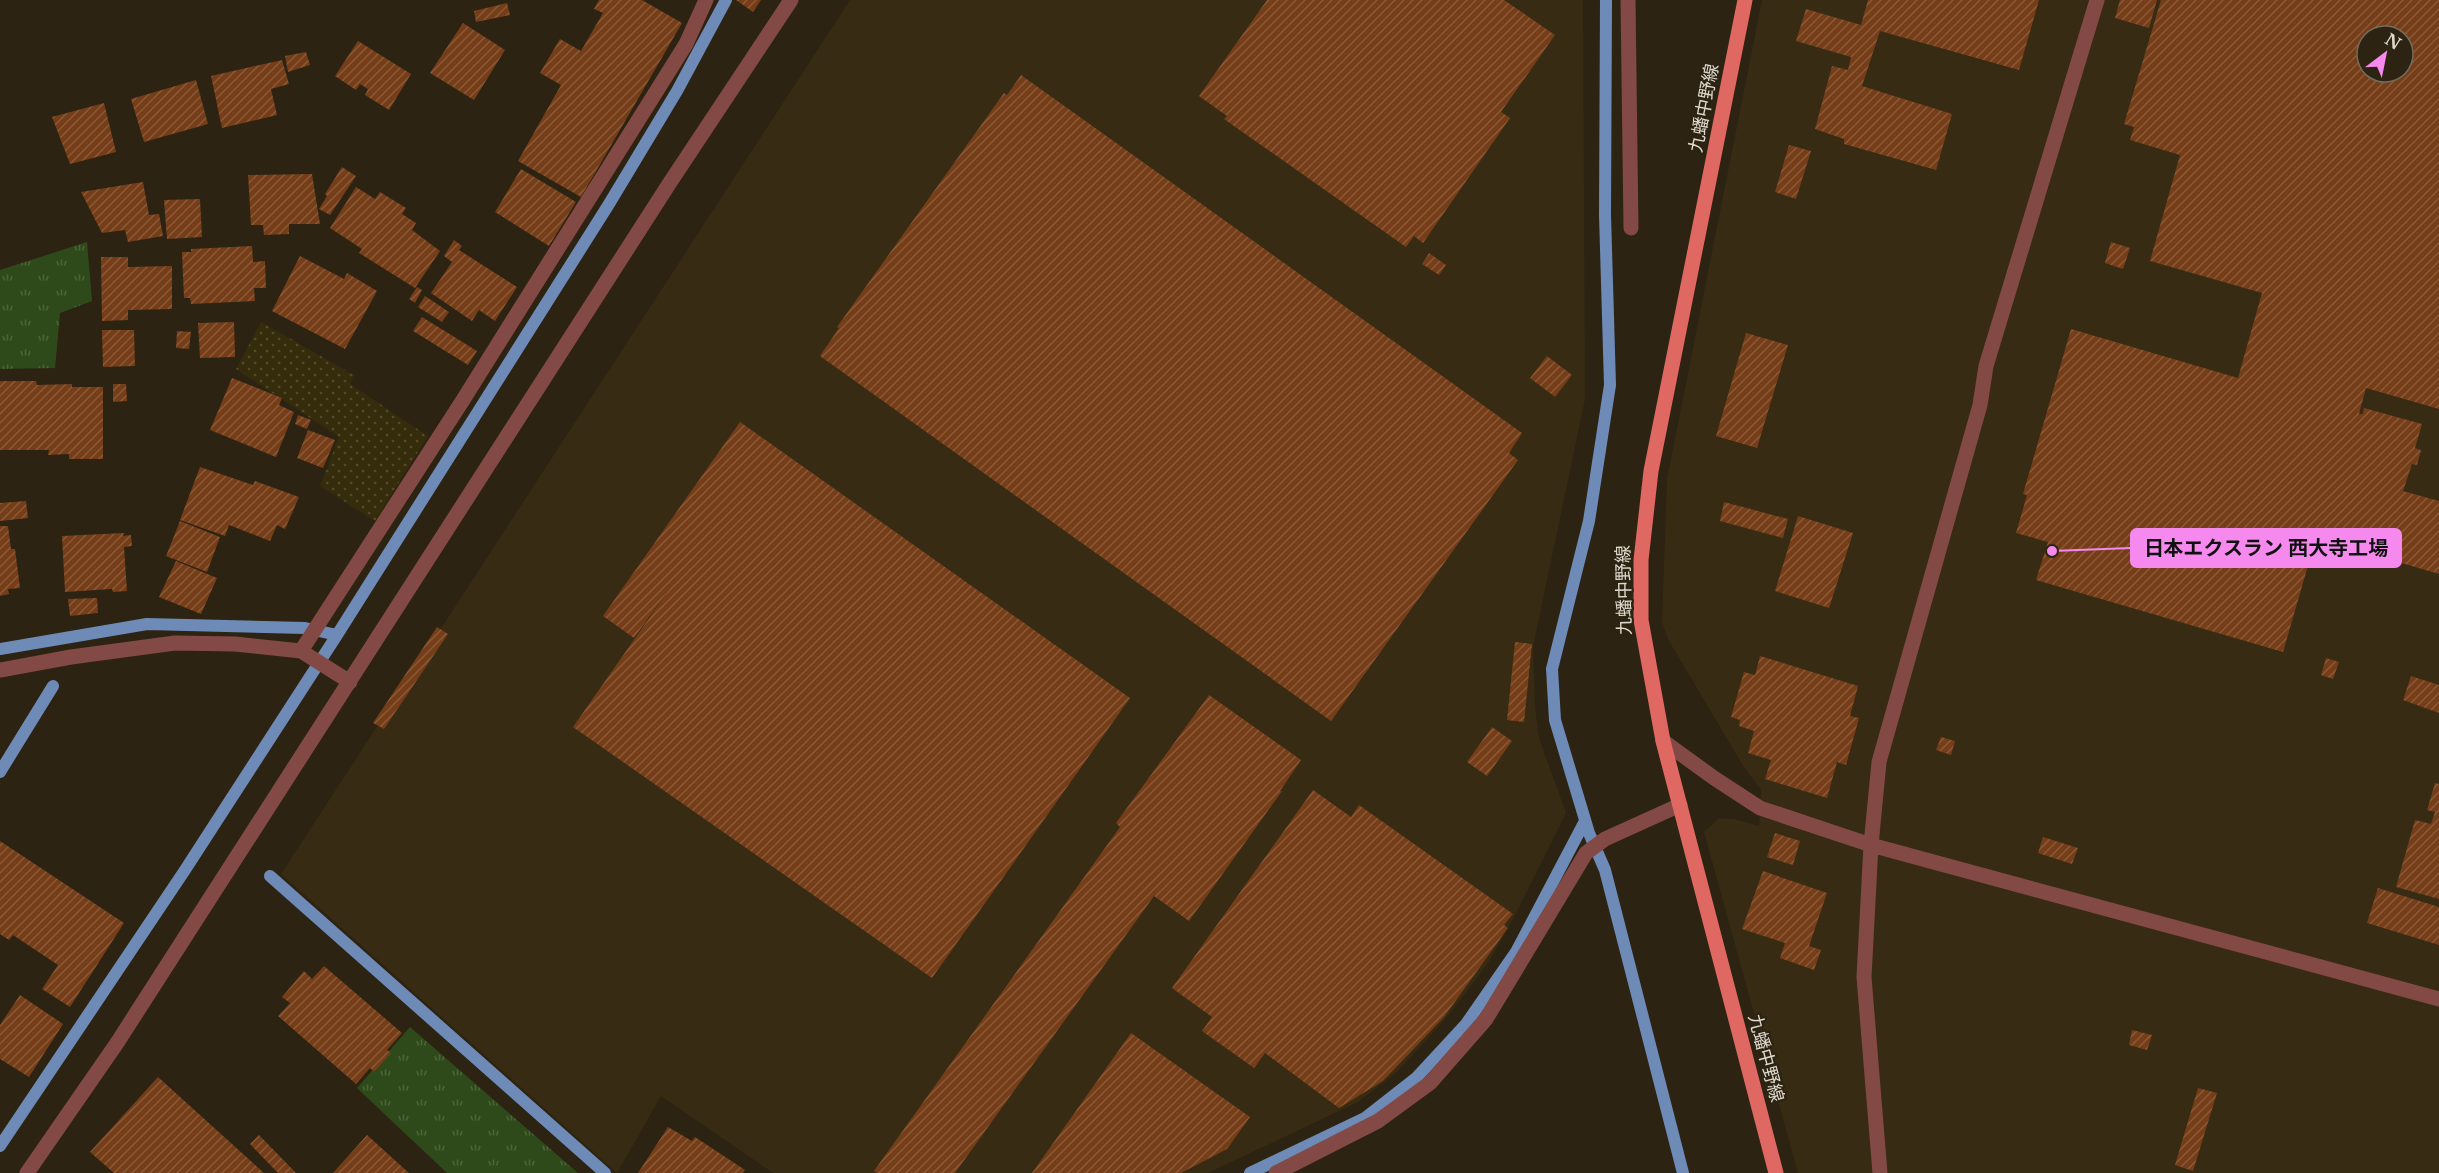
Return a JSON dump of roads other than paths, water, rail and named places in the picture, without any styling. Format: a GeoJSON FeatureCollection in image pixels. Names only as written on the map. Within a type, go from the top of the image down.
{"type":"FeatureCollection","features":[{"type":"Feature","properties":{"kind":"main road","name":"九蟠中野線"},"geometry":{"type":"LineString","coordinates":[[1745,0],[1651,471],[1642,549],[1641,620],[1663,741],[1776,1173]]}},
{"type":"Feature","properties":{"kind":"street"},"geometry":{"type":"LineString","coordinates":[[304,653],[314,631],[463,400],[686,44],[706,0]]}},
{"type":"Feature","properties":{"kind":"street"},"geometry":{"type":"LineString","coordinates":[[27,1173],[117,1043],[669,184],[791,0]]}},
{"type":"Feature","properties":{"kind":"street"},"geometry":{"type":"LineString","coordinates":[[1628,0],[1631,228]]}},
{"type":"Feature","properties":{"kind":"street"},"geometry":{"type":"LineString","coordinates":[[1880,1173],[1864,977],[1871,844],[1879,762],[1980,405],[1986,366],[2097,0]]}},
{"type":"Feature","properties":{"kind":"street"},"geometry":{"type":"LineString","coordinates":[[0,670],[71,657],[175,643],[235,644],[304,653],[350,682]]}},
{"type":"Feature","properties":{"kind":"street"},"geometry":{"type":"LineString","coordinates":[[1663,741],[1760,808],[1871,844],[2439,999]]}},
{"type":"Feature","properties":{"kind":"street"},"geometry":{"type":"LineString","coordinates":[[1276,1173],[1378,1121],[1430,1083],[1486,1019],[1586,853],[1605,839],[1680,805]]}},
{"type":"Feature","properties":{"kind":"waterway"},"geometry":{"type":"LineString","coordinates":[[0,1146],[185,870],[337,635],[609,204],[677,91],[726,0]]}},
{"type":"Feature","properties":{"kind":"waterway"},"geometry":{"type":"LineString","coordinates":[[1606,0],[1605,215],[1610,385],[1589,521],[1552,669],[1555,720],[1589,833],[1605,870],[1683,1173]]}},
{"type":"Feature","properties":{"kind":"waterway"},"geometry":{"type":"LineString","coordinates":[[0,649],[147,624],[305,628],[337,635]]}},
{"type":"Feature","properties":{"kind":"waterway"},"geometry":{"type":"LineString","coordinates":[[0,772],[53,686]]}},
{"type":"Feature","properties":{"kind":"waterway"},"geometry":{"type":"LineString","coordinates":[[1250,1173],[1365,1118],[1416,1078],[1466,1024],[1516,952],[1585,821]]}},
{"type":"Feature","properties":{"kind":"waterway"},"geometry":{"type":"LineString","coordinates":[[270,876],[605,1173]]}},
{"type":"Feature","properties":{"kind":"place","name":"日本エクスラン 西大寺工場"},"geometry":{"type":"Point","coordinates":[2052,551]}}]}
